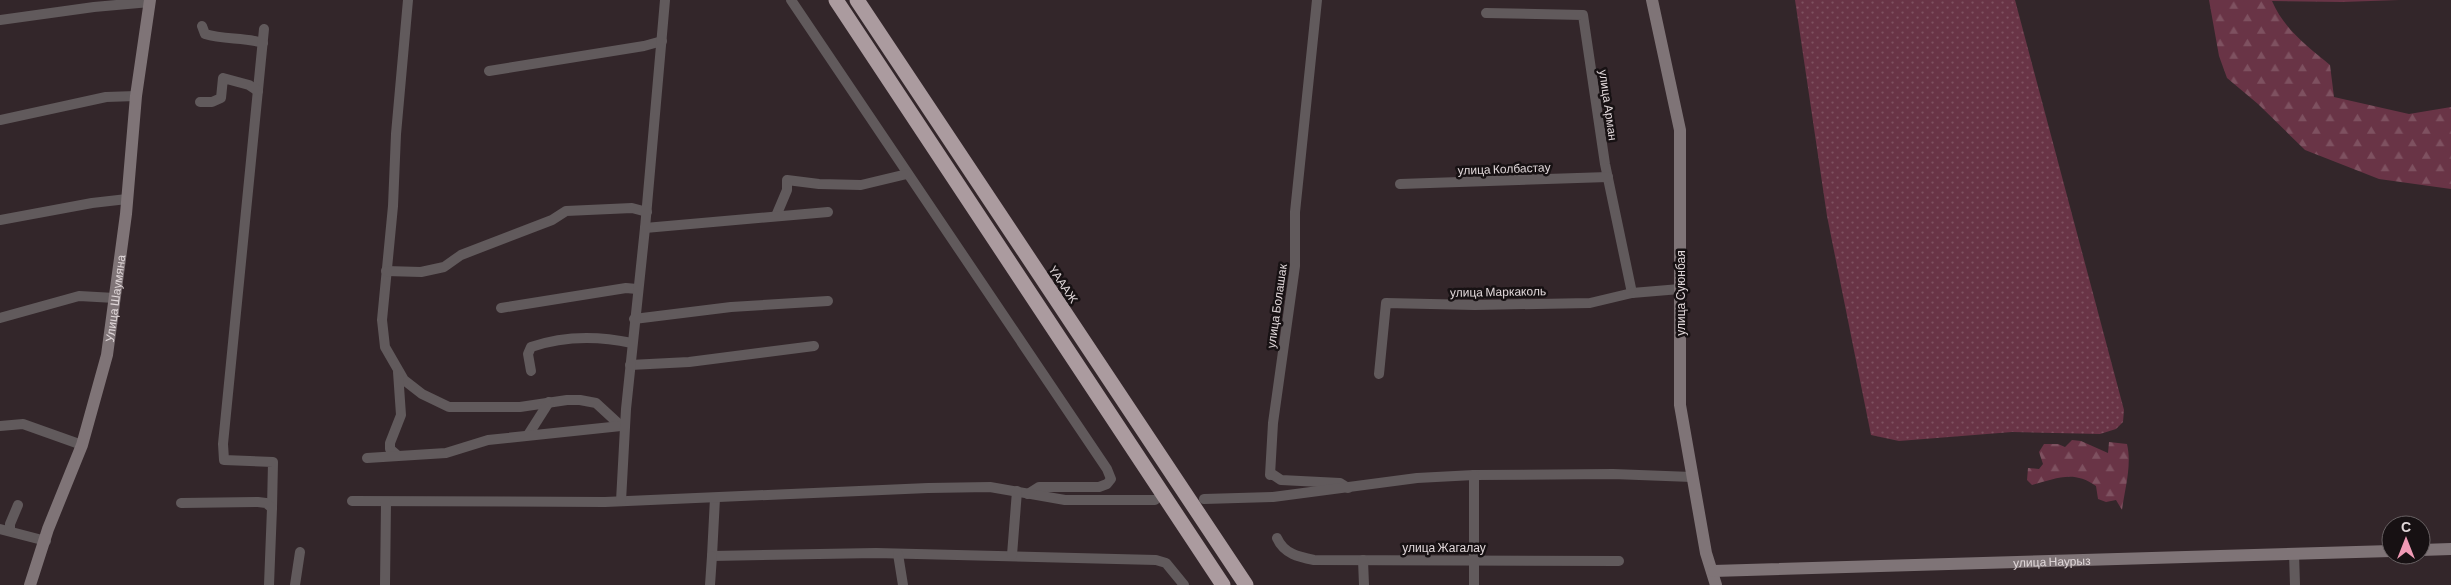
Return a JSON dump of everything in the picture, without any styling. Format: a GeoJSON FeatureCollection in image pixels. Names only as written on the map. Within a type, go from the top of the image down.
{"type":"FeatureCollection","features":[{"type":"Feature","properties":{"kind":"highway"},"geometry":{"type":"LineString","coordinates":[[836,0],[1223,585]]}},
{"type":"Feature","properties":{"kind":"highway","name":"ҮАААЖ"},"geometry":{"type":"LineString","coordinates":[[857,0],[1246,585]]}},
{"type":"Feature","properties":{"kind":"street"},"geometry":{"type":"LineString","coordinates":[[408,0],[396,134],[393,206],[382,320],[384,347],[398,372],[422,394],[449,407],[520,407],[567,400],[596,403],[622,426]]}},
{"type":"Feature","properties":{"kind":"street"},"geometry":{"type":"LineString","coordinates":[[621,501],[622,426],[647,212],[665,0]]}},
{"type":"Feature","properties":{"kind":"street"},"geometry":{"type":"LineString","coordinates":[[791,0],[1107,469],[1111,478],[1107,484],[1099,487],[1039,487],[1028,494]]}},
{"type":"Feature","properties":{"kind":"street","name":"улица Болашак"},"geometry":{"type":"LineString","coordinates":[[1317,0],[1294,212],[1296,266],[1273,423],[1270,476],[1272,474],[1281,480],[1340,483],[1348,488]]}},
{"type":"Feature","properties":{"kind":"street","name":"улица Суюнбая"},"geometry":{"type":"LineString","coordinates":[[1652,0],[1680,130],[1680,405],[1706,553],[1716,585]]}},
{"type":"Feature","properties":{"kind":"street"},"geometry":{"type":"LineString","coordinates":[[0,20],[94,6],[150,1]]}},
{"type":"Feature","properties":{"kind":"street","name":"Улица Шаумяна"},"geometry":{"type":"LineString","coordinates":[[30,585],[46,541],[51,520],[82,445],[107,354],[128,199],[136,96],[150,1]]}},
{"type":"Feature","properties":{"kind":"street","name":"улица Арман"},"geometry":{"type":"LineString","coordinates":[[1486,13],[1583,15],[1608,177],[1632,293]]}},
{"type":"Feature","properties":{"kind":"street"},"geometry":{"type":"LineString","coordinates":[[202,26],[205,34],[218,38],[263,42]]}},
{"type":"Feature","properties":{"kind":"street"},"geometry":{"type":"LineString","coordinates":[[264,29],[223,444],[224,460],[273,462],[269,585]]}},
{"type":"Feature","properties":{"kind":"street"},"geometry":{"type":"LineString","coordinates":[[489,71],[644,46],[662,41]]}},
{"type":"Feature","properties":{"kind":"street"},"geometry":{"type":"LineString","coordinates":[[200,102],[212,102],[221,98],[223,78],[249,85],[258,91]]}},
{"type":"Feature","properties":{"kind":"street"},"geometry":{"type":"LineString","coordinates":[[0,120],[106,97],[136,96]]}},
{"type":"Feature","properties":{"kind":"street"},"geometry":{"type":"LineString","coordinates":[[776,216],[787,190],[787,180],[818,184],[861,185],[907,174]]}},
{"type":"Feature","properties":{"kind":"street","name":"улица Колбастау"},"geometry":{"type":"LineString","coordinates":[[1400,184],[1608,177]]}},
{"type":"Feature","properties":{"kind":"street"},"geometry":{"type":"LineString","coordinates":[[0,220],[92,203],[128,199]]}},
{"type":"Feature","properties":{"kind":"street"},"geometry":{"type":"LineString","coordinates":[[386,271],[421,272],[435,270],[444,267],[461,254],[552,220],[566,211],[632,208],[647,212]]}},
{"type":"Feature","properties":{"kind":"street"},"geometry":{"type":"LineString","coordinates":[[645,228],[828,212]]}},
{"type":"Feature","properties":{"kind":"street"},"geometry":{"type":"LineString","coordinates":[[501,308],[626,288],[637,289]]}},
{"type":"Feature","properties":{"kind":"street","name":"улица Маркаколь"},"geometry":{"type":"LineString","coordinates":[[1379,374],[1386,303],[1475,305],[1590,303],[1632,293],[1680,289]]}},
{"type":"Feature","properties":{"kind":"street"},"geometry":{"type":"LineString","coordinates":[[0,318],[79,296],[115,298]]}},
{"type":"Feature","properties":{"kind":"street"},"geometry":{"type":"LineString","coordinates":[[634,319],[731,307],[828,301]]}},
{"type":"Feature","properties":{"kind":"street"},"geometry":{"type":"LineString","coordinates":[[531,371],[528,354],[531,347],[542,343],[580,338],[632,343]]}},
{"type":"Feature","properties":{"kind":"street"},"geometry":{"type":"LineString","coordinates":[[630,365],[689,362],[814,346]]}},
{"type":"Feature","properties":{"kind":"street"},"geometry":{"type":"LineString","coordinates":[[397,455],[390,448],[390,443],[401,415],[398,372]]}},
{"type":"Feature","properties":{"kind":"street"},"geometry":{"type":"LineString","coordinates":[[528,435],[549,402]]}},
{"type":"Feature","properties":{"kind":"street"},"geometry":{"type":"LineString","coordinates":[[0,426],[23,424],[82,445]]}},
{"type":"Feature","properties":{"kind":"street"},"geometry":{"type":"LineString","coordinates":[[367,458],[446,453],[488,440],[622,426]]}},
{"type":"Feature","properties":{"kind":"street"},"geometry":{"type":"LineString","coordinates":[[1204,499],[1273,497],[1417,478],[1474,475],[1603,474],[1692,477]]}},
{"type":"Feature","properties":{"kind":"street"},"geometry":{"type":"LineString","coordinates":[[1474,475],[1474,585]]}},
{"type":"Feature","properties":{"kind":"street"},"geometry":{"type":"LineString","coordinates":[[352,501],[621,501],[990,487],[1065,500],[1155,500]]}},
{"type":"Feature","properties":{"kind":"street"},"geometry":{"type":"LineString","coordinates":[[1012,555],[1017,491]]}},
{"type":"Feature","properties":{"kind":"street"},"geometry":{"type":"LineString","coordinates":[[710,585],[715,498]]}},
{"type":"Feature","properties":{"kind":"street"},"geometry":{"type":"LineString","coordinates":[[181,503],[258,502],[272,508]]}},
{"type":"Feature","properties":{"kind":"street"},"geometry":{"type":"LineString","coordinates":[[385,585],[386,502]]}},
{"type":"Feature","properties":{"kind":"street"},"geometry":{"type":"LineString","coordinates":[[18,505],[10,524],[5,530],[46,541]]}},
{"type":"Feature","properties":{"kind":"street","name":"улица Жагалау"},"geometry":{"type":"LineString","coordinates":[[1277,538],[1280,545],[1295,556],[1314,560],[1619,561]]}},
{"type":"Feature","properties":{"kind":"street"},"geometry":{"type":"LineString","coordinates":[[2431,550],[2451,549]]}},
{"type":"Feature","properties":{"kind":"street","name":"улица Наурыз"},"geometry":{"type":"LineString","coordinates":[[1713,571],[2381,551]]}},
{"type":"Feature","properties":{"kind":"street"},"geometry":{"type":"LineString","coordinates":[[295,585],[300,552]]}},
{"type":"Feature","properties":{"kind":"street"},"geometry":{"type":"LineString","coordinates":[[898,554],[903,585]]}},
{"type":"Feature","properties":{"kind":"street"},"geometry":{"type":"LineString","coordinates":[[2294,554],[2295,585]]}},
{"type":"Feature","properties":{"kind":"street"},"geometry":{"type":"LineString","coordinates":[[712,556],[1012,555],[1156,560],[1166,563],[1184,585]]}},
{"type":"Feature","properties":{"kind":"street"},"geometry":{"type":"LineString","coordinates":[[1364,560],[1364,585]]}},
{"type":"Feature","properties":{"kind":"green space"},"geometry":{"type":"Polygon","coordinates":[[[1795,0],[2015,0],[2124,410],[2123,422],[2116,429],[2100,434],[2012,432],[1899,441],[1871,435],[1827,216],[1795,0]]]}},
{"type":"Feature","properties":{"kind":"green space"},"geometry":{"type":"Polygon","coordinates":[[[2209,0],[2399,0],[2342,2],[2272,1],[2290,29],[2330,65],[2334,97],[2409,114],[2451,107],[2451,189],[2379,179],[2305,150],[2258,104],[2227,78],[2219,56],[2209,0]]]}},
{"type":"Feature","properties":{"kind":"green space"},"geometry":{"type":"Polygon","coordinates":[[[2072,440],[2081,441],[2108,453],[2109,442],[2127,444],[2129,460],[2122,510],[2116,500],[2106,502],[2098,499],[2096,486],[2080,478],[2065,477],[2032,485],[2027,480],[2028,468],[2039,469],[2043,464],[2039,452],[2044,444],[2058,444],[2065,447],[2072,440]]]}}]}
